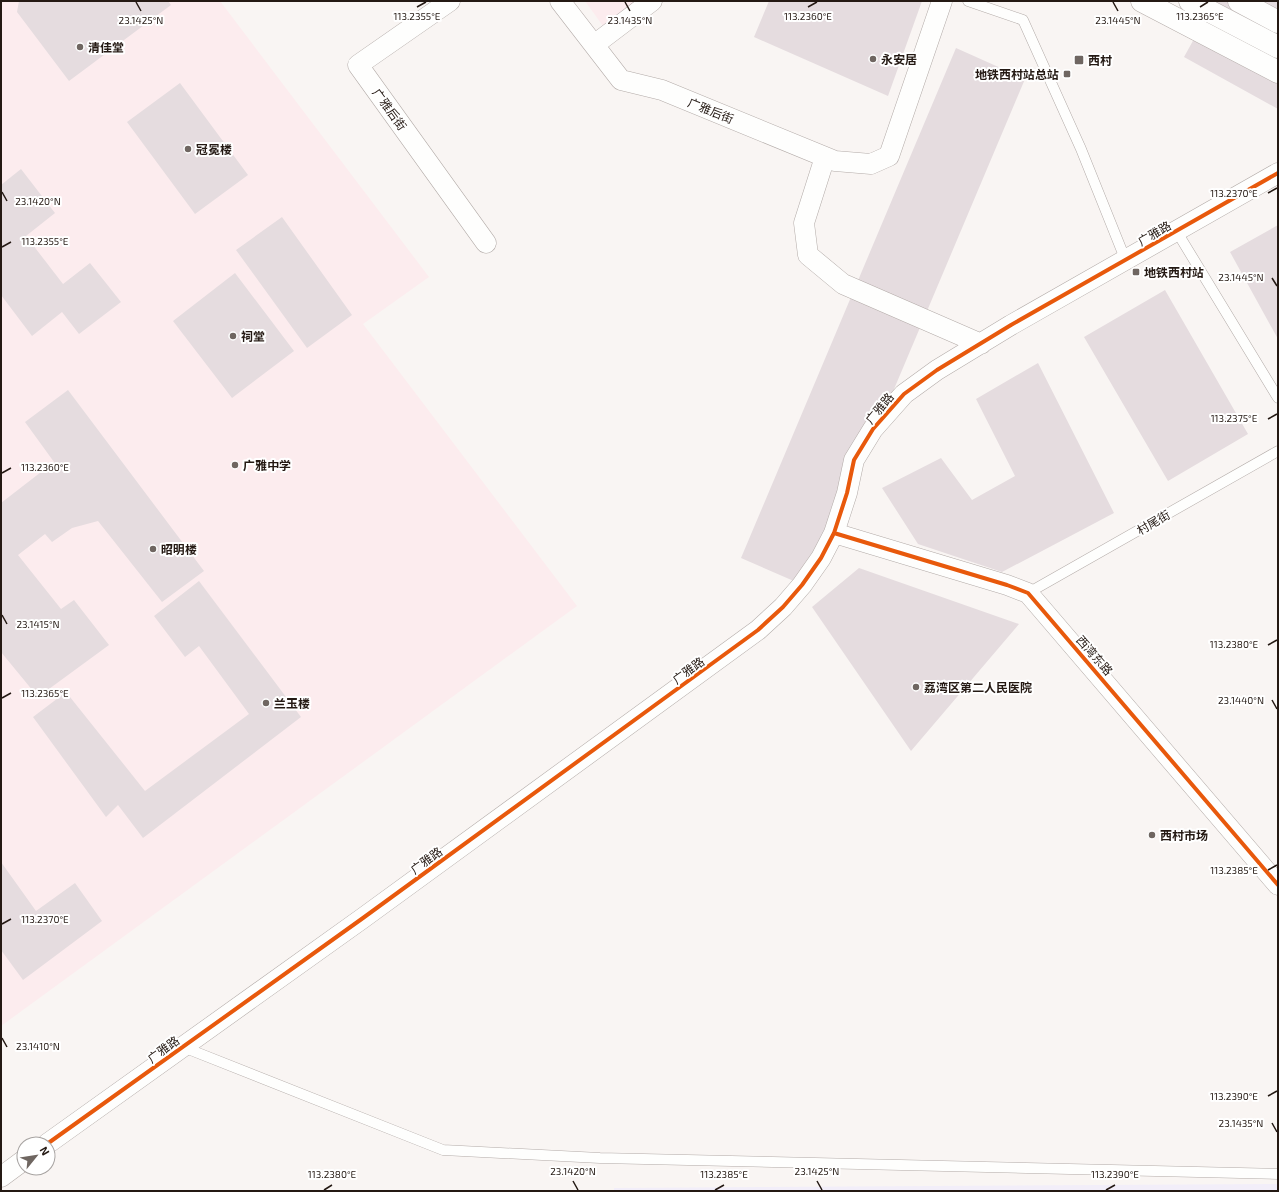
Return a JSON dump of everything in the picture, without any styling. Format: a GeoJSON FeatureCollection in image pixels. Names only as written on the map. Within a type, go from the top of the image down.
{"type":"FeatureCollection","features":[{"type":"Feature","properties":{"kind":"main road"},"geometry":{"type":"LineString","coordinates":[[1142,1],[1278,72]]}},
{"type":"Feature","properties":{"kind":"main road"},"geometry":{"type":"LineString","coordinates":[[1190,1],[1278,47]]}},
{"type":"Feature","properties":{"kind":"main road"},"geometry":{"type":"LineString","coordinates":[[1239,1],[1278,22]]}},
{"type":"Feature","properties":{"kind":"street","name":"广雅后街"},"geometry":{"type":"LineString","coordinates":[[450,1],[358,65],[486,243]]}},
{"type":"Feature","properties":{"kind":"street","name":"广雅后街"},"geometry":{"type":"LineString","coordinates":[[560,1],[621,80],[662,90],[835,161],[871,164],[889,156],[942,1]]}},
{"type":"Feature","properties":{"kind":"street"},"geometry":{"type":"LineString","coordinates":[[594,45],[652,1]]}},
{"type":"Feature","properties":{"kind":"street"},"geometry":{"type":"LineString","coordinates":[[825,157],[804,223],[808,255],[844,284],[981,344]]}},
{"type":"Feature","properties":{"kind":"street","name":"广雅路"},"geometry":{"type":"LineString","coordinates":[[56,1138],[733,650],[783,607],[802,585],[821,558],[834,533],[847,493],[854,460],[873,429],[904,394],[937,370],[981,344],[1278,173]]}},
{"type":"Feature","properties":{"kind":"street","name":"西湾东路"},"geometry":{"type":"LineString","coordinates":[[834,533],[1008,585],[1028,593],[1278,885]]}},
{"type":"Feature","properties":{"kind":"street"},"geometry":{"type":"LineString","coordinates":[[1,1177],[16,1166]]}},
{"type":"Feature","properties":{"kind":"lane"},"geometry":{"type":"LineString","coordinates":[[968,1],[1023,20],[1081,149],[1126,261]]}},
{"type":"Feature","properties":{"kind":"lane"},"geometry":{"type":"LineString","coordinates":[[1177,232],[1278,398]]}},
{"type":"Feature","properties":{"kind":"lane","name":"村尾街"},"geometry":{"type":"LineString","coordinates":[[1028,593],[1278,451]]}},
{"type":"Feature","properties":{"kind":"lane"},"geometry":{"type":"LineString","coordinates":[[183,1047],[443,1150],[600,1158],[1278,1174]]}},
{"type":"Feature","properties":{"kind":"shaded area","name":"广雅中学"},"geometry":{"type":"Polygon","coordinates":[[[1,1],[220,1],[429,277],[363,324],[577,606],[1,1026],[1,1]]]}},
{"type":"Feature","properties":{"kind":"shaded area"},"geometry":{"type":"Polygon","coordinates":[[[585,1],[651,1],[608,33],[585,1]]]}},
{"type":"Feature","properties":{"kind":"shaded area"},"geometry":{"type":"Polygon","coordinates":[[[1278,1184],[1278,1191],[614,1191],[614,1188],[1278,1184]]]}},
{"type":"Feature","properties":{"kind":"building","name":"清佳堂"},"geometry":{"type":"Polygon","coordinates":[[[19,1],[168,1],[171,5],[69,81],[17,12],[19,1]]]}},
{"type":"Feature","properties":{"kind":"building","name":"永安居"},"geometry":{"type":"Polygon","coordinates":[[[769,1],[922,1],[888,96],[754,37],[769,1]]]}},
{"type":"Feature","properties":{"kind":"building"},"geometry":{"type":"Polygon","coordinates":[[[1215,1],[1278,1],[1278,109],[1184,57],[1215,1]]]}},
{"type":"Feature","properties":{"kind":"building"},"geometry":{"type":"Polygon","coordinates":[[[956,48],[1025,79],[810,588],[741,558],[956,48]]]}},
{"type":"Feature","properties":{"kind":"building","name":"冠冕楼"},"geometry":{"type":"Polygon","coordinates":[[[180,83],[248,175],[195,214],[127,122],[180,83]]]}},
{"type":"Feature","properties":{"kind":"building"},"geometry":{"type":"Polygon","coordinates":[[[21,169],[55,213],[26,236],[63,284],[90,263],[121,302],[79,334],[62,312],[32,336],[1,295],[1,185],[21,169]]]}},
{"type":"Feature","properties":{"kind":"building"},"geometry":{"type":"Polygon","coordinates":[[[282,217],[352,315],[307,348],[236,250],[282,217]]]}},
{"type":"Feature","properties":{"kind":"building"},"geometry":{"type":"Polygon","coordinates":[[[1278,225],[1278,339],[1230,252],[1278,225]]]}},
{"type":"Feature","properties":{"kind":"building","name":"祠堂"},"geometry":{"type":"Polygon","coordinates":[[[235,273],[294,351],[232,398],[173,321],[235,273]]]}},
{"type":"Feature","properties":{"kind":"building"},"geometry":{"type":"Polygon","coordinates":[[[1165,290],[1248,434],[1168,481],[1084,337],[1165,290]]]}},
{"type":"Feature","properties":{"kind":"building"},"geometry":{"type":"Polygon","coordinates":[[[1038,363],[1114,513],[1002,572],[918,544],[882,488],[941,458],[972,500],[1015,476],[976,399],[1038,363]]]}},
{"type":"Feature","properties":{"kind":"building","name":"昭明楼"},"geometry":{"type":"Polygon","coordinates":[[[68,390],[204,571],[162,602],[98,521],[72,528],[52,542],[45,534],[18,555],[61,609],[74,600],[109,645],[38,697],[1,652],[1,503],[54,462],[25,422],[68,390]]]}},
{"type":"Feature","properties":{"kind":"building","name":"荔湾区第二人民医院"},"geometry":{"type":"Polygon","coordinates":[[[859,568],[1019,624],[911,751],[812,607],[859,568]]]}},
{"type":"Feature","properties":{"kind":"building","name":"兰玉楼"},"geometry":{"type":"Polygon","coordinates":[[[199,581],[301,717],[143,838],[118,805],[106,817],[33,717],[66,692],[145,791],[249,714],[199,646],[185,657],[154,616],[199,581]]]}},
{"type":"Feature","properties":{"kind":"building"},"geometry":{"type":"Polygon","coordinates":[[[1,862],[36,911],[75,883],[102,921],[23,980],[1,950],[1,862]]]}},
{"type":"Feature","properties":{"kind":"cycle path"},"geometry":{"type":"LineString","coordinates":[[56,1138],[363,918],[758,630],[783,607],[802,585],[821,558],[834,533],[847,493],[854,460],[873,429],[904,394],[937,370],[1011,325],[1278,173]]}},
{"type":"Feature","properties":{"kind":"cycle path"},"geometry":{"type":"LineString","coordinates":[[834,533],[1007,585],[1028,593],[1278,885]]}},
{"type":"Feature","properties":{"kind":"place","name":"清佳堂"},"geometry":{"type":"Point","coordinates":[80,47]}},
{"type":"Feature","properties":{"kind":"place","name":"永安居"},"geometry":{"type":"Point","coordinates":[873,59]}},
{"type":"Feature","properties":{"kind":"place","name":"西村"},"geometry":{"type":"Point","coordinates":[1079,60]}},
{"type":"Feature","properties":{"kind":"place","name":"地铁西村站总站"},"geometry":{"type":"Point","coordinates":[1067,74]}},
{"type":"Feature","properties":{"kind":"place","name":"冠冕楼"},"geometry":{"type":"Point","coordinates":[188,149]}},
{"type":"Feature","properties":{"kind":"place","name":"地铁西村站"},"geometry":{"type":"Point","coordinates":[1136,272]}},
{"type":"Feature","properties":{"kind":"place","name":"祠堂"},"geometry":{"type":"Point","coordinates":[233,336]}},
{"type":"Feature","properties":{"kind":"place","name":"广雅中学"},"geometry":{"type":"Point","coordinates":[235,465]}},
{"type":"Feature","properties":{"kind":"place","name":"昭明楼"},"geometry":{"type":"Point","coordinates":[153,549]}},
{"type":"Feature","properties":{"kind":"place","name":"荔湾区第二人民医院"},"geometry":{"type":"Point","coordinates":[916,687]}},
{"type":"Feature","properties":{"kind":"place","name":"兰玉楼"},"geometry":{"type":"Point","coordinates":[266,703]}},
{"type":"Feature","properties":{"kind":"place","name":"西村市场"},"geometry":{"type":"Point","coordinates":[1152,835]}}]}
